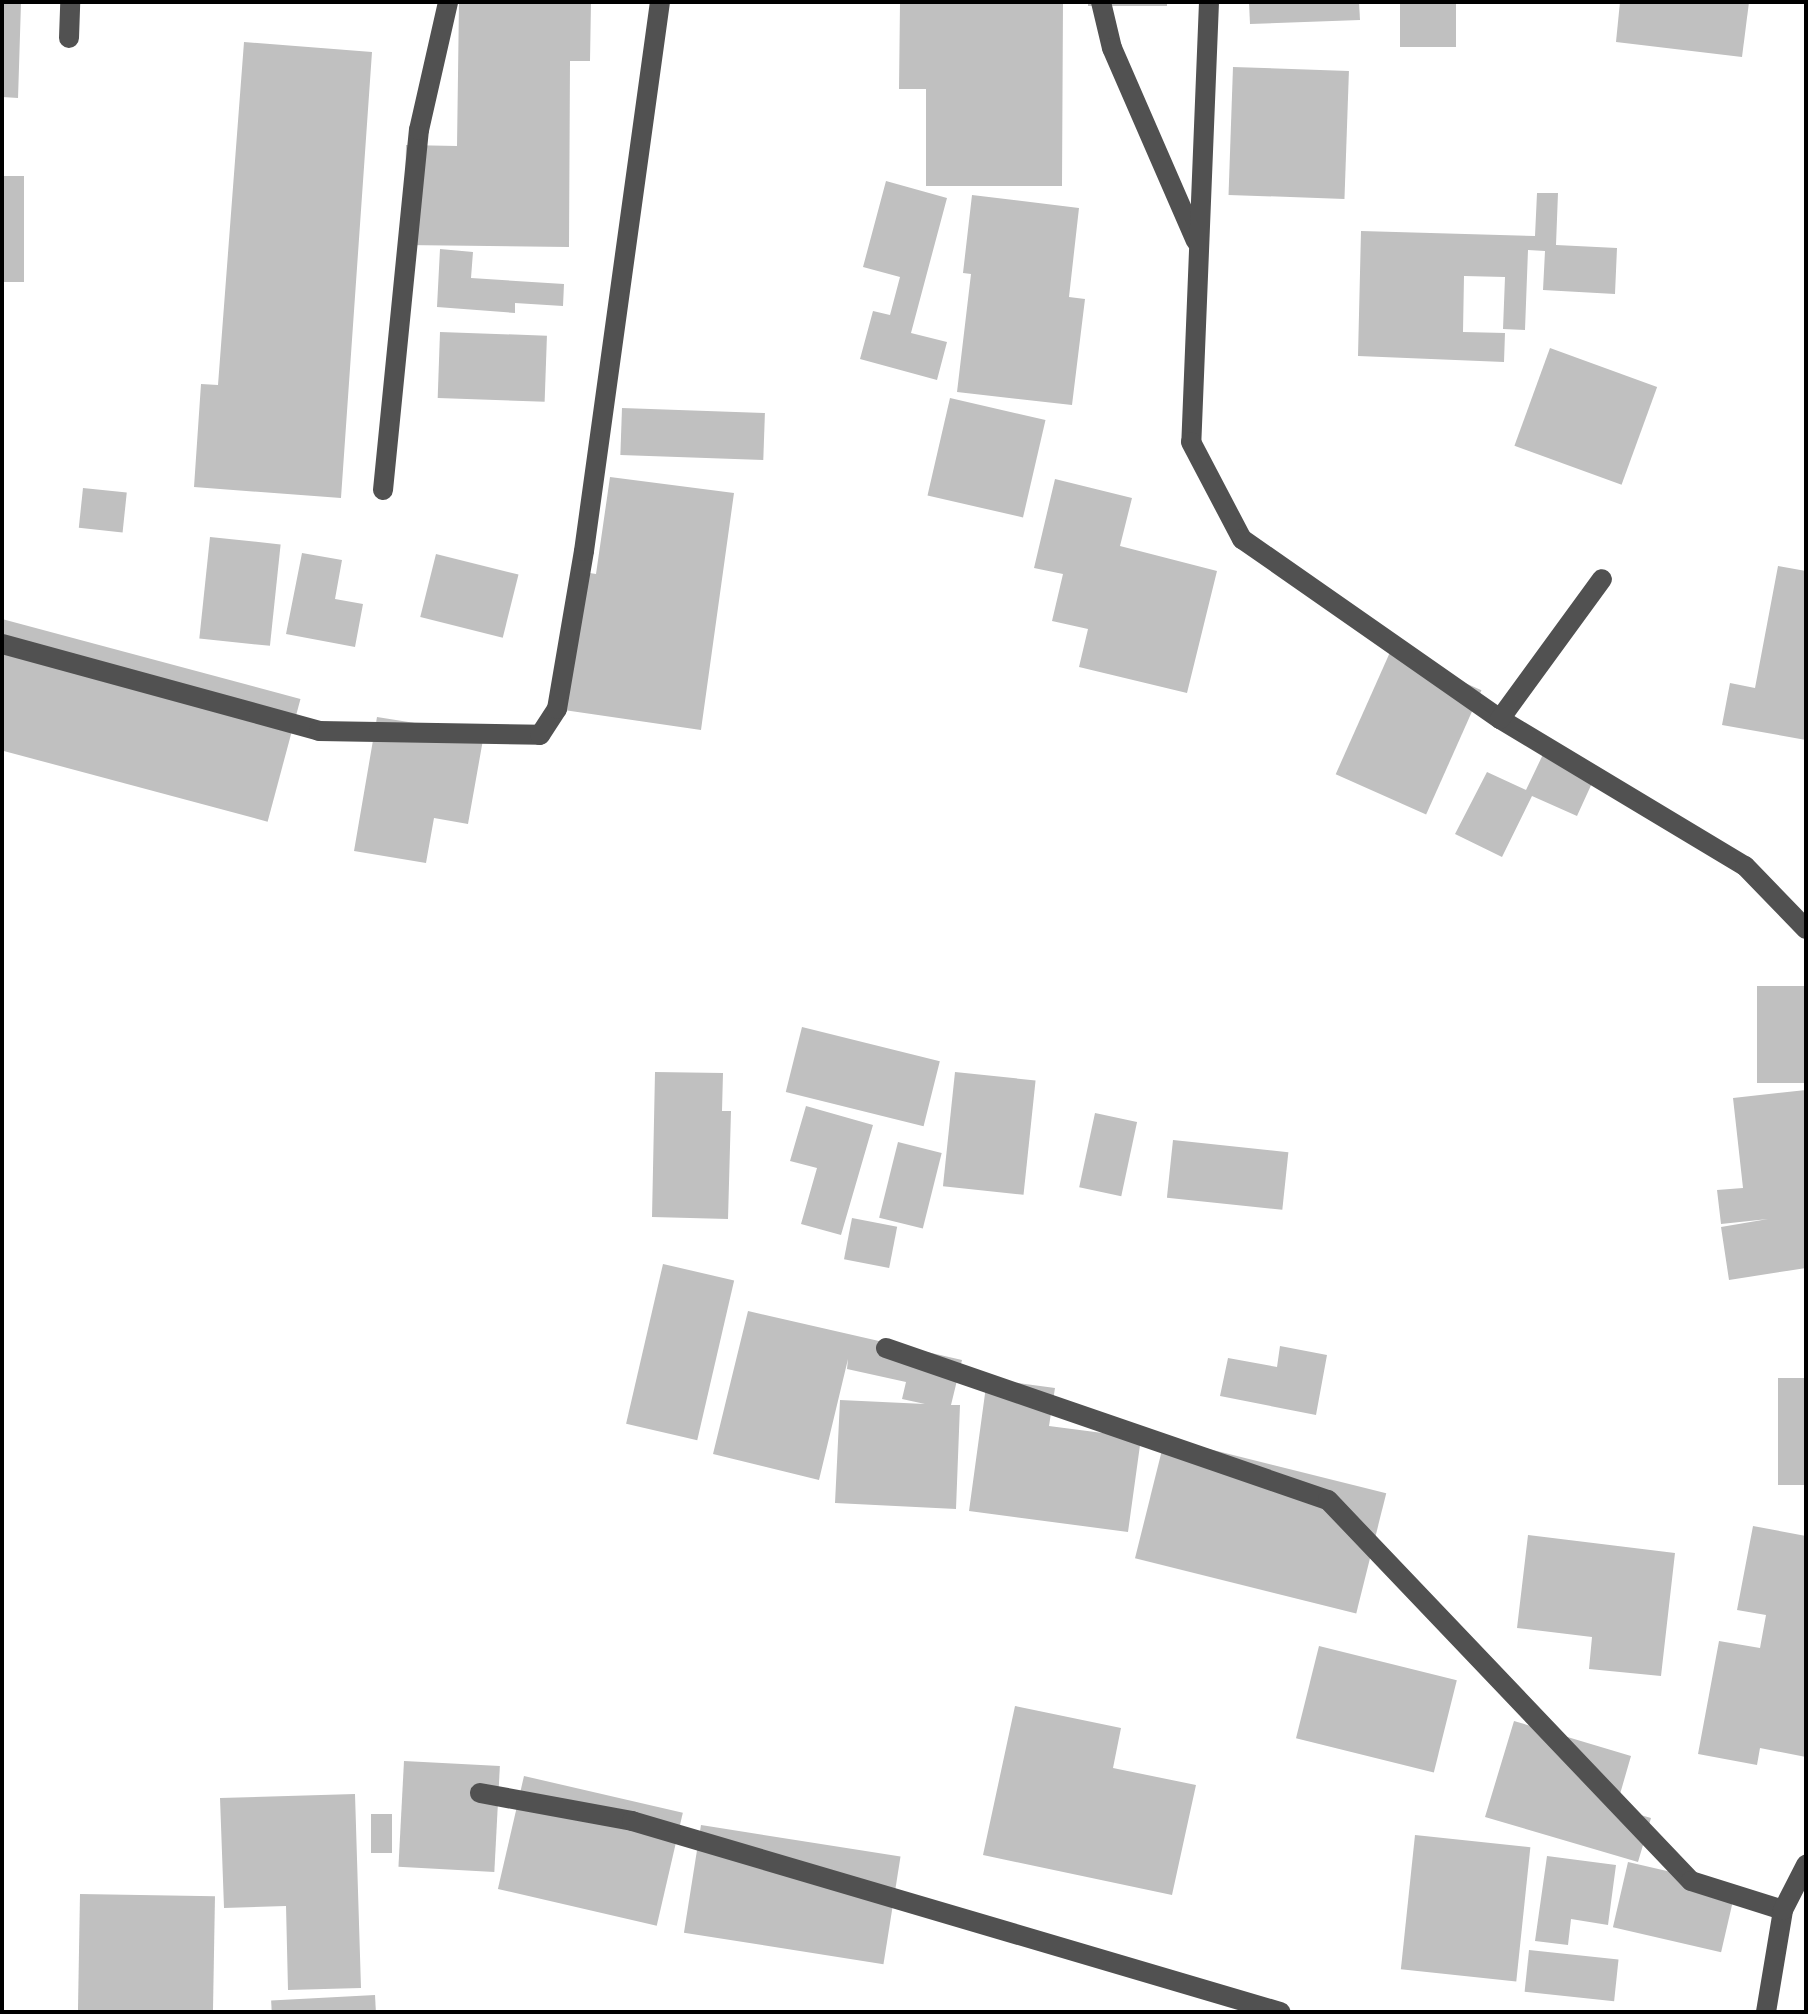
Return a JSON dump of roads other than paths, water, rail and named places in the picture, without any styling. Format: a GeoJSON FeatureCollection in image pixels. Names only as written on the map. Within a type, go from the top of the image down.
{"type":"FeatureCollection","features":[{"type":"Feature","properties":{"kind":"street"},"geometry":{"type":"LineString","coordinates":[[69,38],[70,2]]}},
{"type":"Feature","properties":{"kind":"street"},"geometry":{"type":"LineString","coordinates":[[383,490],[419,130],[448,2]]}},
{"type":"Feature","properties":{"kind":"street"},"geometry":{"type":"LineString","coordinates":[[2,644],[319,731],[540,735],[557,709],[584,551],[660,2]]}},
{"type":"Feature","properties":{"kind":"street"},"geometry":{"type":"LineString","coordinates":[[1101,2],[1112,48],[1199,248]]}},
{"type":"Feature","properties":{"kind":"street"},"geometry":{"type":"LineString","coordinates":[[1209,2],[1191,442],[1242,539],[1500,719],[1745,866],[1806,929]]}},
{"type":"Feature","properties":{"kind":"street"},"geometry":{"type":"LineString","coordinates":[[1500,719],[1602,579]]}},
{"type":"Feature","properties":{"kind":"street"},"geometry":{"type":"LineString","coordinates":[[886,1348],[1328,1500],[1691,1881],[1783,1910]]}},
{"type":"Feature","properties":{"kind":"street"},"geometry":{"type":"LineString","coordinates":[[480,1793],[632,1821],[1280,2012]]}},
{"type":"Feature","properties":{"kind":"street"},"geometry":{"type":"LineString","coordinates":[[1766,2012],[1783,1910],[1806,1865]]}}]}
